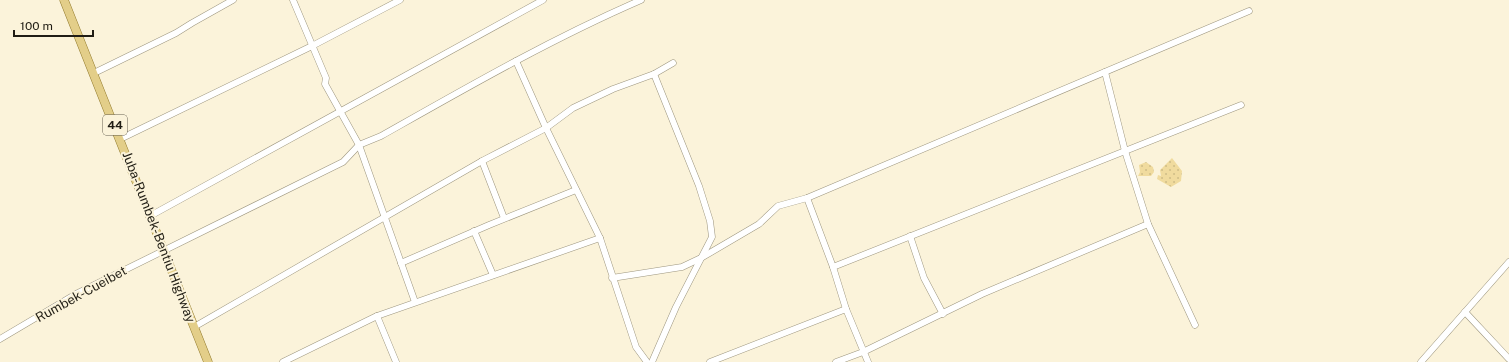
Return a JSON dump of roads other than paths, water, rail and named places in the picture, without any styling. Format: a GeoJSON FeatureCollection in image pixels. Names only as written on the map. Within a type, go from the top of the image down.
{"type":"FeatureCollection","features":[{"type":"Feature","properties":{"kind":"main road","name":"Juba-Rumbek-Bentiu Highway"},"geometry":{"type":"LineString","coordinates":[[64,0],[208,362]]}},
{"type":"Feature","properties":{"kind":"street"},"geometry":{"type":"LineString","coordinates":[[94,73],[176,34],[192,23],[233,0]]}},
{"type":"Feature","properties":{"kind":"street"},"geometry":{"type":"LineString","coordinates":[[293,0],[326,78],[325,84],[359,145],[416,302]]}},
{"type":"Feature","properties":{"kind":"street"},"geometry":{"type":"LineString","coordinates":[[120,139],[312,46],[400,0]]}},
{"type":"Feature","properties":{"kind":"street"},"geometry":{"type":"LineString","coordinates":[[150,216],[543,0]]}},
{"type":"Feature","properties":{"kind":"street"},"geometry":{"type":"LineString","coordinates":[[359,145],[381,136],[516,61],[603,17],[641,0]]}},
{"type":"Feature","properties":{"kind":"street"},"geometry":{"type":"LineString","coordinates":[[612,278],[682,267],[701,258],[759,224],[778,206],[807,198],[1250,11]]}},
{"type":"Feature","properties":{"kind":"street"},"geometry":{"type":"LineString","coordinates":[[516,61],[546,128],[600,238],[636,347],[647,362]]}},
{"type":"Feature","properties":{"kind":"street"},"geometry":{"type":"LineString","coordinates":[[194,327],[482,162],[546,128],[573,108],[613,89],[654,74],[673,63]]}},
{"type":"Feature","properties":{"kind":"street"},"geometry":{"type":"LineString","coordinates":[[1105,72],[1126,151],[1148,224],[1195,325]]}},
{"type":"Feature","properties":{"kind":"street"},"geometry":{"type":"LineString","coordinates":[[652,362],[712,237],[710,221],[654,74]]}},
{"type":"Feature","properties":{"kind":"street"},"geometry":{"type":"LineString","coordinates":[[833,267],[1242,105]]}},
{"type":"Feature","properties":{"kind":"street","name":"Rumbek-Cueibet"},"geometry":{"type":"LineString","coordinates":[[0,339],[76,294],[343,162],[359,145]]}},
{"type":"Feature","properties":{"kind":"street"},"geometry":{"type":"LineString","coordinates":[[482,162],[504,218]]}},
{"type":"Feature","properties":{"kind":"street"},"geometry":{"type":"LineString","coordinates":[[402,263],[504,218],[576,190]]}},
{"type":"Feature","properties":{"kind":"street"},"geometry":{"type":"LineString","coordinates":[[807,198],[833,267],[846,309],[868,362]]}},
{"type":"Feature","properties":{"kind":"street"},"geometry":{"type":"LineString","coordinates":[[836,362],[863,352],[982,294],[1148,224]]}},
{"type":"Feature","properties":{"kind":"street"},"geometry":{"type":"LineString","coordinates":[[474,231],[493,275]]}},
{"type":"Feature","properties":{"kind":"street"},"geometry":{"type":"LineString","coordinates":[[910,236],[924,278],[943,314]]}},
{"type":"Feature","properties":{"kind":"street"},"geometry":{"type":"LineString","coordinates":[[283,362],[377,316],[600,238]]}},
{"type":"Feature","properties":{"kind":"street"},"geometry":{"type":"LineString","coordinates":[[1421,362],[1509,262]]}},
{"type":"Feature","properties":{"kind":"street"},"geometry":{"type":"LineString","coordinates":[[710,362],[846,309]]}},
{"type":"Feature","properties":{"kind":"street"},"geometry":{"type":"LineString","coordinates":[[1465,312],[1509,359]]}},
{"type":"Feature","properties":{"kind":"street"},"geometry":{"type":"LineString","coordinates":[[377,316],[396,362]]}}]}
